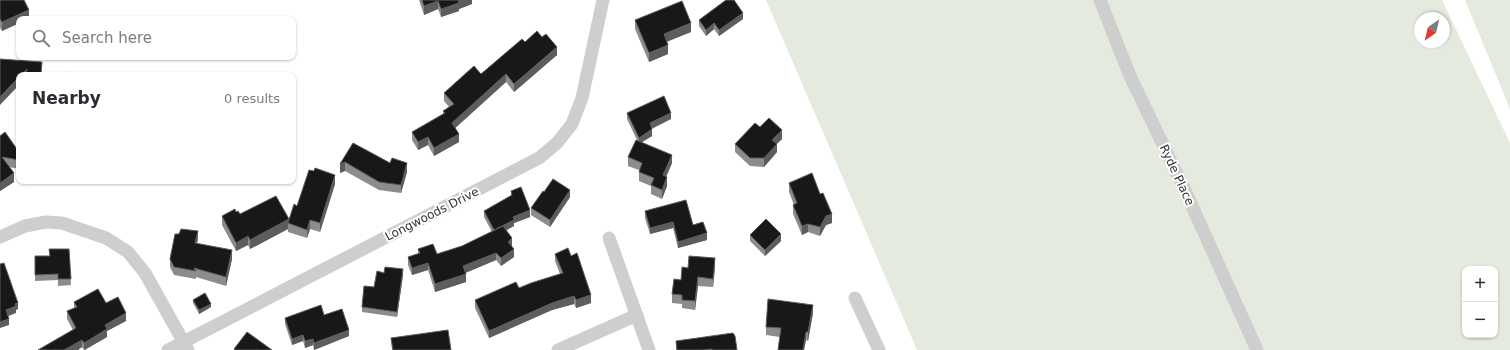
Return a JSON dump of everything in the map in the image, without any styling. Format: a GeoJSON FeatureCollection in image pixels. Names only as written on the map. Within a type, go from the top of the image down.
{"type":"FeatureCollection","features":[{"type":"Feature","properties":{"kind":"street","name":"Longwoods Drive"},"geometry":{"type":"LineString","coordinates":[[168,350],[185,346],[539,158],[557,143],[572,124],[582,98],[603,0]]}},
{"type":"Feature","properties":{"kind":"street","name":"Ryde Place"},"geometry":{"type":"LineString","coordinates":[[1100,0],[1130,76],[1257,350]]}},
{"type":"Feature","properties":{"kind":"street"},"geometry":{"type":"LineString","coordinates":[[0,237],[25,226],[46,222],[62,223],[106,238],[128,252],[145,273],[185,346]]}},
{"type":"Feature","properties":{"kind":"street"},"geometry":{"type":"LineString","coordinates":[[609,238],[649,350]]}},
{"type":"Feature","properties":{"kind":"street"},"geometry":{"type":"LineString","coordinates":[[855,298],[879,350]]}},
{"type":"Feature","properties":{"kind":"street"},"geometry":{"type":"LineString","coordinates":[[558,350],[637,315]]}},
{"type":"Feature","properties":{"kind":"shaded area"},"geometry":{"type":"Polygon","coordinates":[[[766,0],[1442,0],[1448,12],[1414,12],[1414,48],[1450,48],[1450,17],[1510,143],[1510,350],[917,350],[766,0]]]}},
{"type":"Feature","properties":{"kind":"shaded area"},"geometry":{"type":"Polygon","coordinates":[[[1465,0],[1510,0],[1510,109],[1465,0]]]}},
{"type":"Feature","properties":{"kind":"building"},"geometry":{"type":"Polygon","coordinates":[[[0,0],[24,0],[29,10],[2,22],[0,19],[0,0]]]}},
{"type":"Feature","properties":{"kind":"building"},"geometry":{"type":"Polygon","coordinates":[[[422,0],[460,0],[458,1],[459,3],[441,9],[438,1],[424,6],[422,0]]]}},
{"type":"Feature","properties":{"kind":"building"},"geometry":{"type":"Polygon","coordinates":[[[726,0],[734,0],[743,13],[719,30],[714,23],[706,30],[699,20],[726,0]]]}},
{"type":"Feature","properties":{"kind":"building"},"geometry":{"type":"Polygon","coordinates":[[[682,1],[691,23],[664,34],[668,45],[649,53],[635,20],[682,1]]]}},
{"type":"Feature","properties":{"kind":"building"},"geometry":{"type":"Polygon","coordinates":[[[537,31],[542,37],[546,34],[557,47],[514,84],[506,74],[452,123],[459,134],[434,148],[428,137],[418,142],[412,132],[445,113],[443,111],[454,104],[444,93],[474,66],[481,74],[522,39],[525,42],[537,31]]]}},
{"type":"Feature","properties":{"kind":"building"},"geometry":{"type":"Polygon","coordinates":[[[0,59],[42,62],[41,72],[26,72],[27,69],[24,72],[16,72],[16,80],[0,97],[0,59]]]}},
{"type":"Feature","properties":{"kind":"building"},"geometry":{"type":"Polygon","coordinates":[[[664,96],[671,113],[650,123],[652,129],[639,138],[627,113],[664,96]]]}},
{"type":"Feature","properties":{"kind":"building"},"geometry":{"type":"Polygon","coordinates":[[[769,118],[782,130],[772,140],[777,144],[764,158],[750,158],[735,144],[755,123],[760,127],[769,118]]]}},
{"type":"Feature","properties":{"kind":"building"},"geometry":{"type":"Polygon","coordinates":[[[5,132],[16,148],[16,159],[2,157],[14,173],[0,183],[0,136],[5,132]]]}},
{"type":"Feature","properties":{"kind":"building"},"geometry":{"type":"Polygon","coordinates":[[[636,140],[672,155],[663,175],[667,177],[662,190],[651,185],[654,178],[639,172],[642,163],[628,157],[636,140]]]}},
{"type":"Feature","properties":{"kind":"building"},"geometry":{"type":"Polygon","coordinates":[[[353,143],[390,163],[392,158],[407,163],[401,185],[379,182],[345,162],[340,164],[353,143]]]}},
{"type":"Feature","properties":{"kind":"building"},"geometry":{"type":"Polygon","coordinates":[[[315,168],[335,175],[320,223],[310,220],[307,230],[288,223],[294,204],[297,206],[309,170],[314,171],[315,168]]]}},
{"type":"Feature","properties":{"kind":"building"},"geometry":{"type":"Polygon","coordinates":[[[812,173],[820,194],[823,193],[832,214],[826,216],[820,227],[808,224],[802,226],[793,205],[797,203],[789,183],[812,173]]]}},
{"type":"Feature","properties":{"kind":"building"},"geometry":{"type":"Polygon","coordinates":[[[553,179],[570,190],[550,220],[531,208],[553,179]]]}},
{"type":"Feature","properties":{"kind":"building"},"geometry":{"type":"Polygon","coordinates":[[[521,187],[530,210],[513,217],[514,220],[494,230],[484,211],[512,195],[511,191],[521,187]]]}},
{"type":"Feature","properties":{"kind":"building"},"geometry":{"type":"Polygon","coordinates":[[[276,196],[289,219],[250,240],[248,236],[236,243],[222,216],[235,209],[236,212],[238,211],[240,214],[276,196]]]}},
{"type":"Feature","properties":{"kind":"building"},"geometry":{"type":"Polygon","coordinates":[[[686,200],[693,225],[703,222],[707,233],[678,242],[673,222],[650,228],[645,211],[686,200]]]}},
{"type":"Feature","properties":{"kind":"building"},"geometry":{"type":"Polygon","coordinates":[[[766,219],[781,234],[765,250],[750,235],[766,219]]]}},
{"type":"Feature","properties":{"kind":"building"},"geometry":{"type":"Polygon","coordinates":[[[503,226],[512,238],[508,242],[514,249],[501,258],[496,253],[463,266],[466,274],[435,284],[428,263],[412,268],[408,257],[420,253],[418,249],[433,244],[437,254],[462,246],[503,226]]]}},
{"type":"Feature","properties":{"kind":"building"},"geometry":{"type":"Polygon","coordinates":[[[181,229],[198,231],[195,243],[232,250],[226,277],[194,268],[196,271],[174,267],[170,259],[175,234],[179,234],[181,229]]]}},
{"type":"Feature","properties":{"kind":"building"},"geometry":{"type":"Polygon","coordinates":[[[568,248],[571,256],[577,253],[591,295],[576,300],[574,296],[552,303],[489,331],[475,300],[516,282],[519,288],[563,273],[555,254],[568,248]]]}},
{"type":"Feature","properties":{"kind":"building"},"geometry":{"type":"Polygon","coordinates":[[[49,249],[69,249],[71,279],[58,279],[58,274],[35,275],[35,256],[50,256],[49,249]]]}},
{"type":"Feature","properties":{"kind":"building"},"geometry":{"type":"Polygon","coordinates":[[[689,256],[715,258],[713,279],[698,277],[695,301],[682,300],[682,295],[672,294],[674,279],[681,280],[682,267],[688,268],[689,256]]]}},
{"type":"Feature","properties":{"kind":"building"},"geometry":{"type":"Polygon","coordinates":[[[4,263],[18,303],[15,304],[16,306],[6,310],[9,319],[0,322],[0,264],[4,263]]]}},
{"type":"Feature","properties":{"kind":"building"},"geometry":{"type":"Polygon","coordinates":[[[385,267],[403,269],[397,312],[362,307],[364,286],[374,287],[377,271],[384,273],[385,267]]]}},
{"type":"Feature","properties":{"kind":"building"},"geometry":{"type":"Polygon","coordinates":[[[98,289],[106,303],[118,297],[126,313],[105,325],[107,329],[84,343],[82,340],[64,350],[38,350],[76,328],[67,311],[77,307],[74,302],[98,289]]]}},
{"type":"Feature","properties":{"kind":"building"},"geometry":{"type":"Polygon","coordinates":[[[205,293],[211,304],[199,310],[193,300],[205,293]]]}},
{"type":"Feature","properties":{"kind":"building"},"geometry":{"type":"Polygon","coordinates":[[[768,299],[813,305],[803,350],[778,350],[781,328],[766,327],[768,299]]]}},
{"type":"Feature","properties":{"kind":"building"},"geometry":{"type":"Polygon","coordinates":[[[321,305],[324,315],[342,309],[349,330],[314,343],[313,339],[305,341],[303,335],[292,339],[285,318],[321,305]]]}},
{"type":"Feature","properties":{"kind":"building"},"geometry":{"type":"Polygon","coordinates":[[[448,330],[451,350],[393,350],[391,338],[448,330]]]}},
{"type":"Feature","properties":{"kind":"building"},"geometry":{"type":"Polygon","coordinates":[[[247,332],[272,350],[235,350],[234,349],[247,332]]]}},
{"type":"Feature","properties":{"kind":"building"},"geometry":{"type":"Polygon","coordinates":[[[733,333],[735,336],[737,350],[677,350],[676,341],[733,333]]]}}]}
